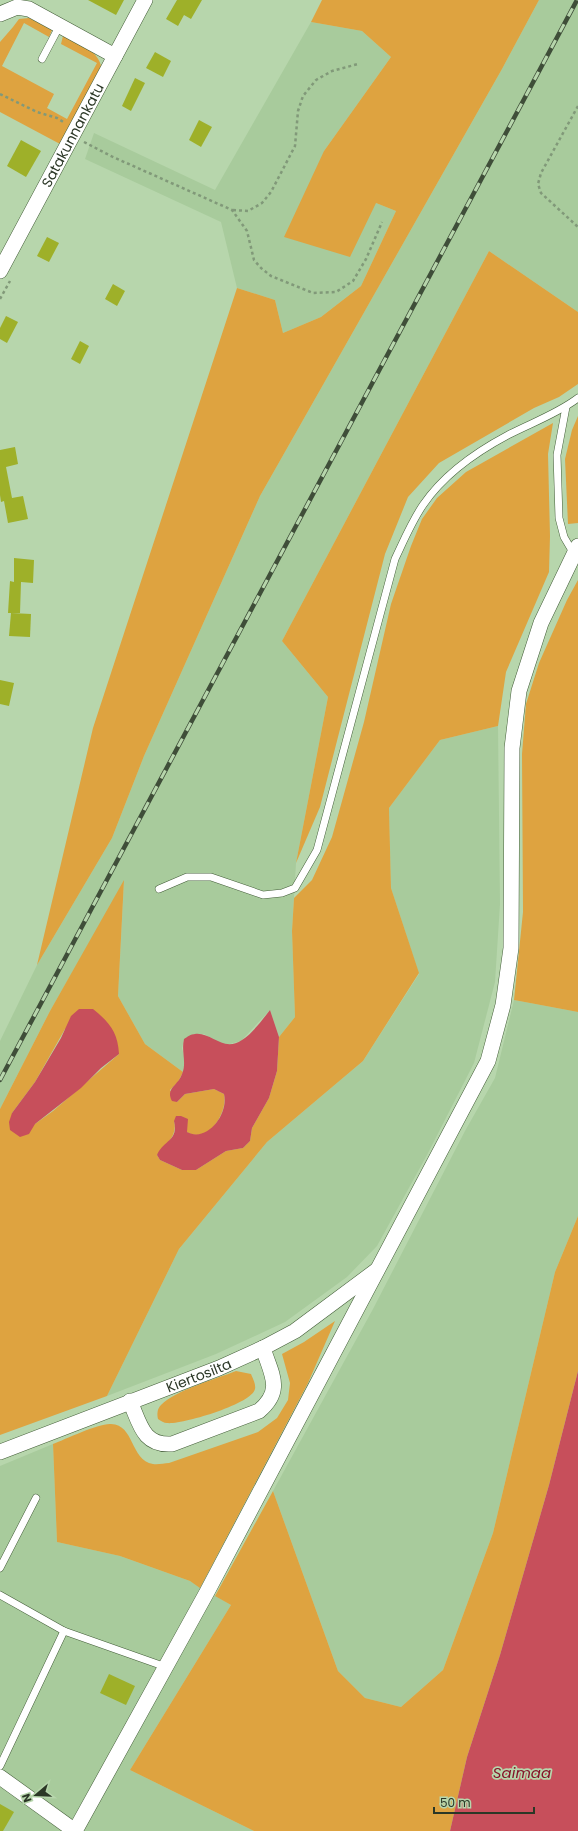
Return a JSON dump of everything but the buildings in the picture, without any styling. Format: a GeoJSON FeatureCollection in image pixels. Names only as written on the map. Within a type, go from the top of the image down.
{"type":"FeatureCollection","features":[{"type":"Feature","properties":{"kind":"street","name":"Satakunnankatu"},"geometry":{"type":"LineString","coordinates":[[0,271],[145,0]]}},
{"type":"Feature","properties":{"kind":"street"},"geometry":{"type":"LineString","coordinates":[[0,14],[24,4],[115,56]]}},
{"type":"Feature","properties":{"kind":"street"},"geometry":{"type":"LineString","coordinates":[[0,1777],[75,1831],[166,1667],[380,1268],[488,1061],[503,1005],[511,948],[512,748],[519,691],[541,623],[576,550]]}},
{"type":"Feature","properties":{"kind":"street","name":"Kiertosilta"},"geometry":{"type":"LineString","coordinates":[[0,1452],[219,1368],[262,1348],[295,1331],[380,1268]]}},
{"type":"Feature","properties":{"kind":"street"},"geometry":{"type":"LineString","coordinates":[[130,1401],[144,1434],[153,1441],[163,1444],[172,1444],[259,1410],[267,1404],[272,1396],[275,1386],[262,1348]]}},
{"type":"Feature","properties":{"kind":"lane"},"geometry":{"type":"LineString","coordinates":[[42,58],[60,25]]}},
{"type":"Feature","properties":{"kind":"lane"},"geometry":{"type":"LineString","coordinates":[[159,889],[187,877],[211,877],[263,895],[282,893],[295,888],[317,850],[395,559],[413,521],[424,503],[449,475],[478,452],[508,435],[566,407],[578,398]]}},
{"type":"Feature","properties":{"kind":"lane"},"geometry":{"type":"LineString","coordinates":[[566,407],[557,455],[559,518],[564,537],[576,550]]}},
{"type":"Feature","properties":{"kind":"lane"},"geometry":{"type":"LineString","coordinates":[[0,1568],[36,1498]]}},
{"type":"Feature","properties":{"kind":"lane"},"geometry":{"type":"LineString","coordinates":[[0,1595],[64,1631],[166,1667]]}},
{"type":"Feature","properties":{"kind":"lane"},"geometry":{"type":"LineString","coordinates":[[0,1766],[64,1631]]}},
{"type":"Feature","properties":{"kind":"path"},"geometry":{"type":"LineString","coordinates":[[0,94],[37,112],[57,118],[66,124],[84,141],[113,157],[232,210],[248,211],[262,204],[272,192],[295,146],[298,111],[303,96],[316,80],[332,70],[358,64]]}},
{"type":"Feature","properties":{"kind":"path"},"geometry":{"type":"LineString","coordinates":[[578,106],[541,173],[538,184],[541,193],[578,227]]}},
{"type":"Feature","properties":{"kind":"path"},"geometry":{"type":"LineString","coordinates":[[232,210],[247,231],[254,260],[261,268],[271,276],[313,293],[336,292],[353,281],[366,259],[382,222]]}},
{"type":"Feature","properties":{"kind":"shaded area"},"geometry":{"type":"Polygon","coordinates":[[[322,0],[539,0],[502,69],[260,496],[144,756],[112,838],[37,965],[93,728],[237,288],[275,300],[283,333],[321,317],[361,286],[396,211],[376,203],[350,257],[284,237],[324,151],[391,57],[362,31],[311,22],[322,0]]]}},
{"type":"Feature","properties":{"kind":"shaded area"},"geometry":{"type":"Polygon","coordinates":[[[539,0],[578,0],[578,312],[489,251],[282,641],[328,697],[296,863],[292,931],[295,1017],[279,1037],[270,1010],[241,1041],[226,1045],[204,1034],[194,1034],[184,1040],[182,1048],[185,1060],[183,1072],[145,1044],[118,996],[124,882],[50,1011],[0,1109],[0,1041],[37,965],[112,838],[144,756],[260,496],[502,69],[539,0]]]}},
{"type":"Feature","properties":{"kind":"shaded area"},"geometry":{"type":"Polygon","coordinates":[[[29,18],[52,30],[49,37],[24,23],[2,66],[54,94],[47,108],[67,119],[97,63],[61,44],[63,36],[91,51],[99,60],[101,66],[60,144],[0,112],[0,42],[19,19],[29,18]]]}},
{"type":"Feature","properties":{"kind":"shaded area"},"geometry":{"type":"Polygon","coordinates":[[[311,22],[362,31],[391,57],[324,151],[376,203],[396,211],[361,286],[321,317],[283,333],[275,300],[237,288],[221,222],[85,159],[94,133],[215,190],[311,22]]]}},
{"type":"Feature","properties":{"kind":"shaded area"},"geometry":{"type":"Polygon","coordinates":[[[489,251],[578,312],[578,384],[559,397],[534,408],[439,463],[408,497],[385,554],[320,807],[296,863],[328,697],[282,641],[489,251]]]}},
{"type":"Feature","properties":{"kind":"shaded area"},"geometry":{"type":"Polygon","coordinates":[[[578,416],[578,523],[568,524],[565,459],[572,430],[578,416]]]}},
{"type":"Feature","properties":{"kind":"shaded area"},"geometry":{"type":"Polygon","coordinates":[[[553,423],[548,454],[550,536],[549,572],[506,672],[498,726],[440,740],[389,808],[391,888],[419,973],[363,1061],[267,1142],[179,1249],[107,1396],[0,1435],[0,1109],[50,1011],[124,880],[118,996],[145,1044],[183,1072],[178,1082],[170,1090],[177,1102],[185,1094],[214,1089],[224,1094],[225,1101],[221,1116],[211,1129],[205,1133],[198,1135],[191,1134],[174,1121],[175,1126],[173,1135],[157,1155],[160,1160],[182,1170],[196,1170],[226,1151],[243,1148],[250,1141],[252,1128],[269,1098],[277,1071],[279,1037],[295,1017],[292,931],[294,898],[312,880],[332,837],[364,722],[391,604],[411,546],[422,519],[437,498],[466,472],[553,423]],[[65,1029],[35,1082],[12,1113],[35,1124],[53,1111],[119,1054],[65,1029]]]}},
{"type":"Feature","properties":{"kind":"shaded area"},"geometry":{"type":"Polygon","coordinates":[[[578,580],[578,1012],[514,1000],[523,912],[522,754],[526,704],[539,663],[567,600],[578,580]]]}},
{"type":"Feature","properties":{"kind":"shaded area"},"geometry":{"type":"Polygon","coordinates":[[[498,726],[500,904],[495,982],[474,1063],[427,1155],[377,1246],[347,1277],[285,1322],[216,1354],[107,1396],[179,1249],[267,1142],[363,1061],[419,974],[391,888],[389,808],[440,740],[498,726]]]}},
{"type":"Feature","properties":{"kind":"shaded area"},"geometry":{"type":"Polygon","coordinates":[[[514,1000],[578,1012],[578,1216],[555,1272],[493,1533],[443,1670],[401,1707],[365,1698],[338,1671],[273,1491],[373,1309],[465,1131],[495,1078],[514,1000]]]}},
{"type":"Feature","properties":{"kind":"shaded area"},"geometry":{"type":"Polygon","coordinates":[[[578,1216],[578,1371],[549,1485],[500,1655],[467,1757],[450,1831],[254,1831],[130,1770],[231,1605],[215,1596],[273,1491],[338,1671],[365,1698],[401,1707],[443,1670],[493,1533],[555,1272],[578,1216]]]}},
{"type":"Feature","properties":{"kind":"shaded area"},"geometry":{"type":"Polygon","coordinates":[[[335,1321],[308,1383],[200,1588],[190,1581],[120,1556],[57,1542],[53,1444],[99,1426],[111,1424],[119,1426],[124,1430],[140,1456],[146,1461],[157,1464],[169,1463],[258,1432],[277,1418],[288,1400],[290,1383],[282,1354],[304,1342],[335,1321]]]}},
{"type":"Feature","properties":{"kind":"shaded area"},"geometry":{"type":"Polygon","coordinates":[[[236,1371],[251,1374],[255,1385],[255,1389],[251,1395],[242,1401],[230,1407],[186,1421],[167,1423],[158,1419],[157,1413],[161,1405],[176,1394],[236,1371]]]}},
{"type":"Feature","properties":{"kind":"shaded area"},"geometry":{"type":"Polygon","coordinates":[[[53,1444],[57,1542],[120,1556],[190,1581],[231,1605],[130,1770],[254,1831],[0,1831],[0,1466],[53,1444]]]}},
{"type":"Feature","properties":{"kind":"water"},"geometry":{"type":"Polygon","coordinates":[[[79,1009],[93,1009],[104,1018],[115,1034],[119,1054],[101,1068],[81,1088],[35,1124],[29,1134],[20,1137],[10,1130],[9,1122],[12,1113],[35,1082],[61,1038],[71,1016],[79,1009]]]}},
{"type":"Feature","properties":{"kind":"water"},"geometry":{"type":"Polygon","coordinates":[[[270,1010],[279,1037],[277,1071],[269,1098],[252,1128],[250,1141],[243,1148],[226,1151],[196,1170],[182,1170],[160,1160],[157,1155],[174,1133],[174,1121],[176,1116],[181,1116],[188,1119],[187,1132],[202,1134],[215,1125],[220,1118],[225,1102],[224,1094],[214,1089],[185,1094],[177,1102],[172,1101],[170,1097],[171,1090],[180,1078],[183,1070],[184,1039],[192,1034],[201,1034],[223,1043],[235,1043],[250,1034],[270,1010]]]}},
{"type":"Feature","properties":{"kind":"water","name":"Saimaa"},"geometry":{"type":"Polygon","coordinates":[[[578,1371],[578,1831],[450,1831],[467,1757],[500,1655],[549,1485],[578,1371]]]}},
{"type":"Feature","properties":{"kind":"railway"},"geometry":{"type":"LineString","coordinates":[[0,1080],[577,0]]}}]}
